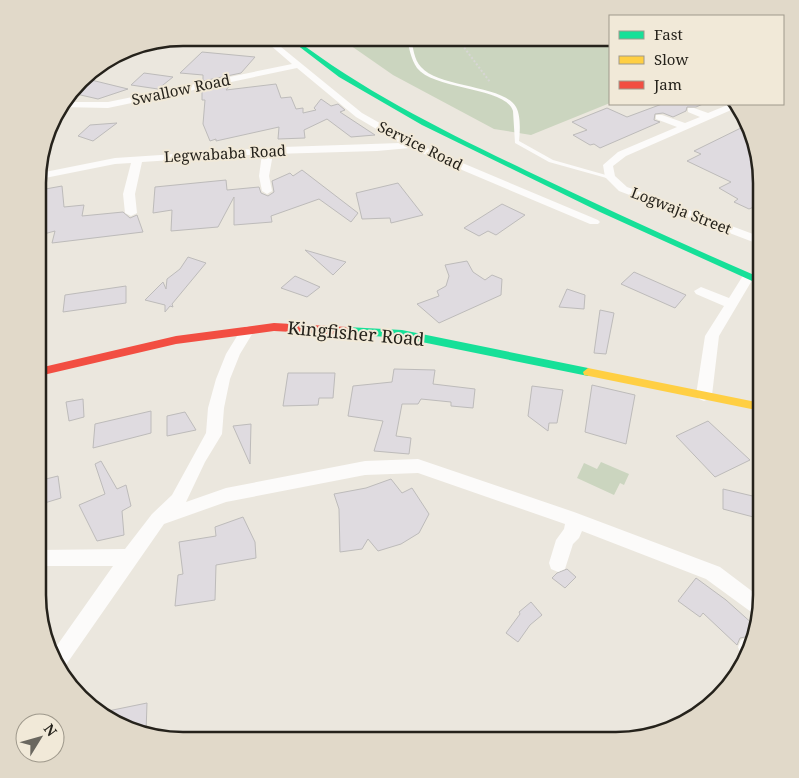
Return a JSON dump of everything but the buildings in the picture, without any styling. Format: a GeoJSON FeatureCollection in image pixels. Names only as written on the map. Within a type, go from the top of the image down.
{"type":"FeatureCollection","features":[{"type":"Feature","properties":{"kind":"main road"},"geometry":{"type":"LineString","coordinates":[[302,47],[329,68],[440,132],[636,227],[752,279]]}},
{"type":"Feature","properties":{"kind":"main road"},"geometry":{"type":"LineString","coordinates":[[508,150],[560,176]]}},
{"type":"Feature","properties":{"kind":"main road","name":"Kingfisher Road"},"geometry":{"type":"LineString","coordinates":[[46,370],[176,340],[274,327],[402,334],[752,405]]}},
{"type":"Feature","properties":{"kind":"street","name":"Service Road"},"geometry":{"type":"LineString","coordinates":[[276,47],[359,115],[411,145],[594,222]]}},
{"type":"Feature","properties":{"kind":"street","name":"Swallow Road"},"geometry":{"type":"LineString","coordinates":[[71,104],[118,103],[298,65]]}},
{"type":"Feature","properties":{"kind":"street","name":"Logwaja Street"},"geometry":{"type":"LineString","coordinates":[[729,108],[622,154],[608,165],[610,177],[624,189],[752,238]]}},
{"type":"Feature","properties":{"kind":"street"},"geometry":{"type":"LineString","coordinates":[[691,110],[709,117]]}},
{"type":"Feature","properties":{"kind":"street"},"geometry":{"type":"LineString","coordinates":[[659,117],[687,127]]}},
{"type":"Feature","properties":{"kind":"street","name":"Legwababa Road"},"geometry":{"type":"LineString","coordinates":[[46,175],[115,162],[137,160],[268,151],[370,149],[411,145]]}},
{"type":"Feature","properties":{"kind":"street"},"geometry":{"type":"LineString","coordinates":[[267,191],[264,176],[268,151]]}},
{"type":"Feature","properties":{"kind":"street"},"geometry":{"type":"LineString","coordinates":[[131,214],[129,194],[137,160]]}},
{"type":"Feature","properties":{"kind":"street"},"geometry":{"type":"LineString","coordinates":[[704,395],[712,336],[731,304],[752,283]]}},
{"type":"Feature","properties":{"kind":"street"},"geometry":{"type":"LineString","coordinates":[[701,290],[731,304]]}},
{"type":"Feature","properties":{"kind":"street"},"geometry":{"type":"LineString","coordinates":[[62,656],[158,519],[178,500],[199,458],[214,434],[216,408],[223,378],[232,354],[247,331]]}},
{"type":"Feature","properties":{"kind":"street"},"geometry":{"type":"LineString","coordinates":[[158,519],[226,495],[365,468],[418,466],[574,520],[712,573],[752,603]]}},
{"type":"Feature","properties":{"kind":"street"},"geometry":{"type":"LineString","coordinates":[[558,563],[565,540],[572,532],[574,520]]}},
{"type":"Feature","properties":{"kind":"street"},"geometry":{"type":"LineString","coordinates":[[47,558],[130,557]]}},
{"type":"Feature","properties":{"kind":"lane"},"geometry":{"type":"LineString","coordinates":[[411,46],[419,69],[429,75],[504,98],[513,106],[518,126],[516,142],[551,161],[610,177]]}},
{"type":"Feature","properties":{"kind":"path"},"geometry":{"type":"LineString","coordinates":[[464,46],[504,98]]}},
{"type":"Feature","properties":{"kind":"green space"},"geometry":{"type":"Polygon","coordinates":[[[609,46],[609,103],[531,135],[494,129],[393,75],[352,47],[609,46]]]}},
{"type":"Feature","properties":{"kind":"green space"},"geometry":{"type":"Polygon","coordinates":[[[601,462],[629,474],[624,485],[620,483],[614,495],[577,478],[584,463],[597,469],[601,462]]]}},
{"type":"Feature","properties":{"kind":"traffic: fast"},"geometry":{"type":"LineString","coordinates":[[302,47],[368,92],[425,124],[603,211],[752,278]]}},
{"type":"Feature","properties":{"kind":"traffic: fast"},"geometry":{"type":"LineString","coordinates":[[347,331],[402,334],[588,372]]}},
{"type":"Feature","properties":{"kind":"traffic: slow"},"geometry":{"type":"LineString","coordinates":[[588,372],[752,405]]}},
{"type":"Feature","properties":{"kind":"traffic: jam"},"geometry":{"type":"LineString","coordinates":[[46,370],[176,340],[274,327],[347,331]]}}]}
